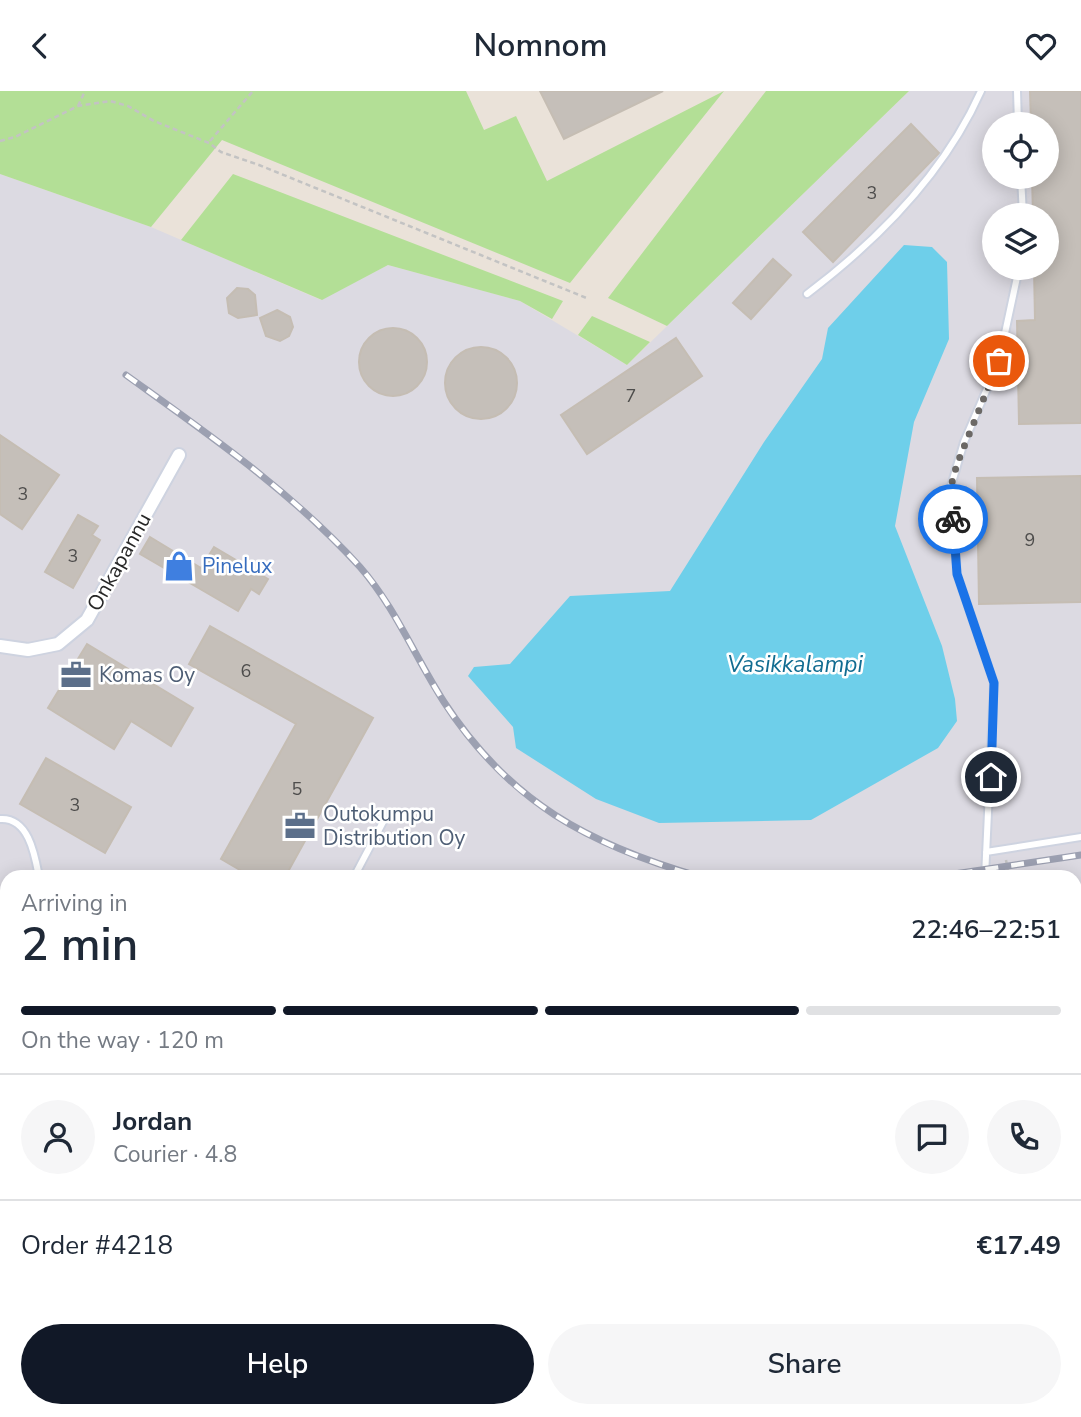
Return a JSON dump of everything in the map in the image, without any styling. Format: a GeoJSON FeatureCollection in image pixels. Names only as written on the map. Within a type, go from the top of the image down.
{"type":"FeatureCollection","features":[{"type":"Feature","properties":{"kind":"street","name":"Onkapannu"},"geometry":{"type":"LineString","coordinates":[[0,646],[28,650],[58,645],[87,621],[179,455]]}},
{"type":"Feature","properties":{"kind":"lane"},"geometry":{"type":"LineString","coordinates":[[807,294],[831,276],[934,172],[964,130],[981,91]]}},
{"type":"Feature","properties":{"kind":"lane"},"geometry":{"type":"LineString","coordinates":[[1017,91],[1018,112]]}},
{"type":"Feature","properties":{"kind":"lane"},"geometry":{"type":"LineString","coordinates":[[985,870],[994,683],[957,574],[951,486],[964,442],[999,361],[1016,280]]}},
{"type":"Feature","properties":{"kind":"lane"},"geometry":{"type":"LineString","coordinates":[[0,819],[6,819],[20,827],[33,845],[38,870]]}},
{"type":"Feature","properties":{"kind":"lane"},"geometry":{"type":"LineString","coordinates":[[358,870],[384,820]]}},
{"type":"Feature","properties":{"kind":"lane"},"geometry":{"type":"LineString","coordinates":[[986,852],[1081,837]]}},
{"type":"Feature","properties":{"kind":"path"},"geometry":{"type":"LineString","coordinates":[[78,106],[85,91]]}},
{"type":"Feature","properties":{"kind":"path"},"geometry":{"type":"LineString","coordinates":[[209,143],[253,91]]}},
{"type":"Feature","properties":{"kind":"path"},"geometry":{"type":"LineString","coordinates":[[0,141],[15,137],[78,106],[110,101],[128,106],[154,121],[209,143],[221,152],[589,299]]}},
{"type":"Feature","properties":{"kind":"path"},"geometry":{"type":"LineString","coordinates":[[1004,849],[1008,870]]}},
{"type":"Feature","properties":{"kind":"shaded area"},"geometry":{"type":"Polygon","coordinates":[[[909,91],[1081,91],[1081,870],[0,870],[0,174],[151,227],[321,300],[388,265],[520,301],[627,365],[909,91]]]}},
{"type":"Feature","properties":{"kind":"green space"},"geometry":{"type":"Polygon","coordinates":[[[0,91],[466,91],[484,130],[516,116],[547,181],[724,91],[570,283],[222,140],[151,227],[0,174],[0,91]]]}},
{"type":"Feature","properties":{"kind":"green space"},"geometry":{"type":"Polygon","coordinates":[[[766,91],[909,91],[667,326],[608,298],[766,91]]]}},
{"type":"Feature","properties":{"kind":"green space"},"geometry":{"type":"Polygon","coordinates":[[[233,174],[563,301],[552,319],[520,301],[388,265],[322,300],[181,240],[233,174]]]}},
{"type":"Feature","properties":{"kind":"green space"},"geometry":{"type":"Polygon","coordinates":[[[592,316],[650,342],[627,365],[578,335],[592,316]]]}},
{"type":"Feature","properties":{"kind":"water","name":"Vasikkalampi"},"geometry":{"type":"Polygon","coordinates":[[[904,245],[932,247],[947,262],[949,339],[914,422],[895,526],[942,646],[955,699],[957,721],[938,748],[811,820],[659,823],[596,799],[516,748],[513,727],[468,676],[474,667],[510,664],[570,596],[670,591],[764,442],[822,359],[828,328],[904,245]]]}},
{"type":"Feature","properties":{"kind":"building"},"geometry":{"type":"Polygon","coordinates":[[[540,91],[663,91],[564,139],[540,91]]]}},
{"type":"Feature","properties":{"kind":"building"},"geometry":{"type":"Polygon","coordinates":[[[1030,91],[1081,91],[1081,423],[1019,424],[1017,321],[1035,320],[1034,280],[1059,280],[1059,203],[1033,203],[1032,189],[1059,189],[1059,112],[1031,112],[1030,91]]]}},
{"type":"Feature","properties":{"kind":"building"},"geometry":{"type":"Polygon","coordinates":[[[911,124],[939,153],[833,262],[803,232],[911,124]]]}},
{"type":"Feature","properties":{"kind":"building"},"geometry":{"type":"Polygon","coordinates":[[[773,259],[791,275],[751,319],[733,303],[773,259]]]}},
{"type":"Feature","properties":{"kind":"building"},"geometry":{"type":"Polygon","coordinates":[[[237,288],[248,289],[255,295],[257,315],[238,318],[229,313],[227,298],[237,288]]]}},
{"type":"Feature","properties":{"kind":"building"},"geometry":{"type":"Polygon","coordinates":[[[277,310],[290,317],[293,327],[289,336],[280,341],[266,336],[260,318],[277,310]]]}},
{"type":"Feature","properties":{"kind":"building"},"geometry":{"type":"Polygon","coordinates":[[[386,328],[400,328],[412,333],[422,343],[427,362],[422,381],[412,391],[400,396],[386,396],[374,391],[364,381],[359,369],[359,355],[364,343],[374,333],[386,328]]]}},
{"type":"Feature","properties":{"kind":"building"},"geometry":{"type":"Polygon","coordinates":[[[676,338],[702,376],[587,454],[561,415],[676,338]]]}},
{"type":"Feature","properties":{"kind":"building"},"geometry":{"type":"Polygon","coordinates":[[[481,347],[501,353],[511,363],[517,383],[511,403],[501,413],[481,419],[461,413],[451,403],[445,383],[451,363],[461,353],[481,347]]]}},
{"type":"Feature","properties":{"kind":"building"},"geometry":{"type":"Polygon","coordinates":[[[0,435],[59,475],[22,529],[0,514],[0,435]]]}},
{"type":"Feature","properties":{"kind":"building"},"geometry":{"type":"Polygon","coordinates":[[[1081,476],[1081,602],[979,604],[977,478],[1081,476]]]}},
{"type":"Feature","properties":{"kind":"building"},"geometry":{"type":"Polygon","coordinates":[[[78,515],[98,526],[92,535],[100,540],[73,588],[45,572],[78,515]]]}},
{"type":"Feature","properties":{"kind":"building"},"geometry":{"type":"Polygon","coordinates":[[[150,537],[201,568],[214,547],[268,579],[259,594],[251,589],[238,611],[140,554],[150,537]]]}},
{"type":"Feature","properties":{"kind":"building"},"geometry":{"type":"Polygon","coordinates":[[[210,626],[373,718],[289,870],[240,870],[221,859],[296,724],[189,664],[210,626]]]}},
{"type":"Feature","properties":{"kind":"building"},"geometry":{"type":"Polygon","coordinates":[[[87,644],[193,708],[171,746],[131,721],[114,749],[48,708],[87,644]]]}},
{"type":"Feature","properties":{"kind":"building"},"geometry":{"type":"Polygon","coordinates":[[[46,758],[131,807],[105,853],[20,804],[46,758]]]}},
{"type":"Feature","properties":{"kind":"railway"},"geometry":{"type":"LineString","coordinates":[[126,375],[277,488],[360,567],[384,599],[444,702],[469,737],[524,793],[588,834],[679,870]]}},
{"type":"Feature","properties":{"kind":"railway"},"geometry":{"type":"LineString","coordinates":[[981,870],[1081,855]]}},
{"type":"Feature","properties":{"kind":"way so far"},"geometry":{"type":"LineString","coordinates":[[953,519],[951,486],[957,464],[999,361]]}},
{"type":"Feature","properties":{"kind":"place","name":"Pinelux"},"geometry":{"type":"Point","coordinates":[179,566]}},
{"type":"Feature","properties":{"kind":"place","name":"Komas Oy"},"geometry":{"type":"Point","coordinates":[76,675]}},
{"type":"Feature","properties":{"kind":"place","name":"Outokumpu Distribution Oy"},"geometry":{"type":"Point","coordinates":[300,826]}},
{"type":"Feature","properties":{"kind":"route"},"geometry":{"type":"LineString","coordinates":[[953,519],[957,574],[994,683],[991,777]]}}]}
